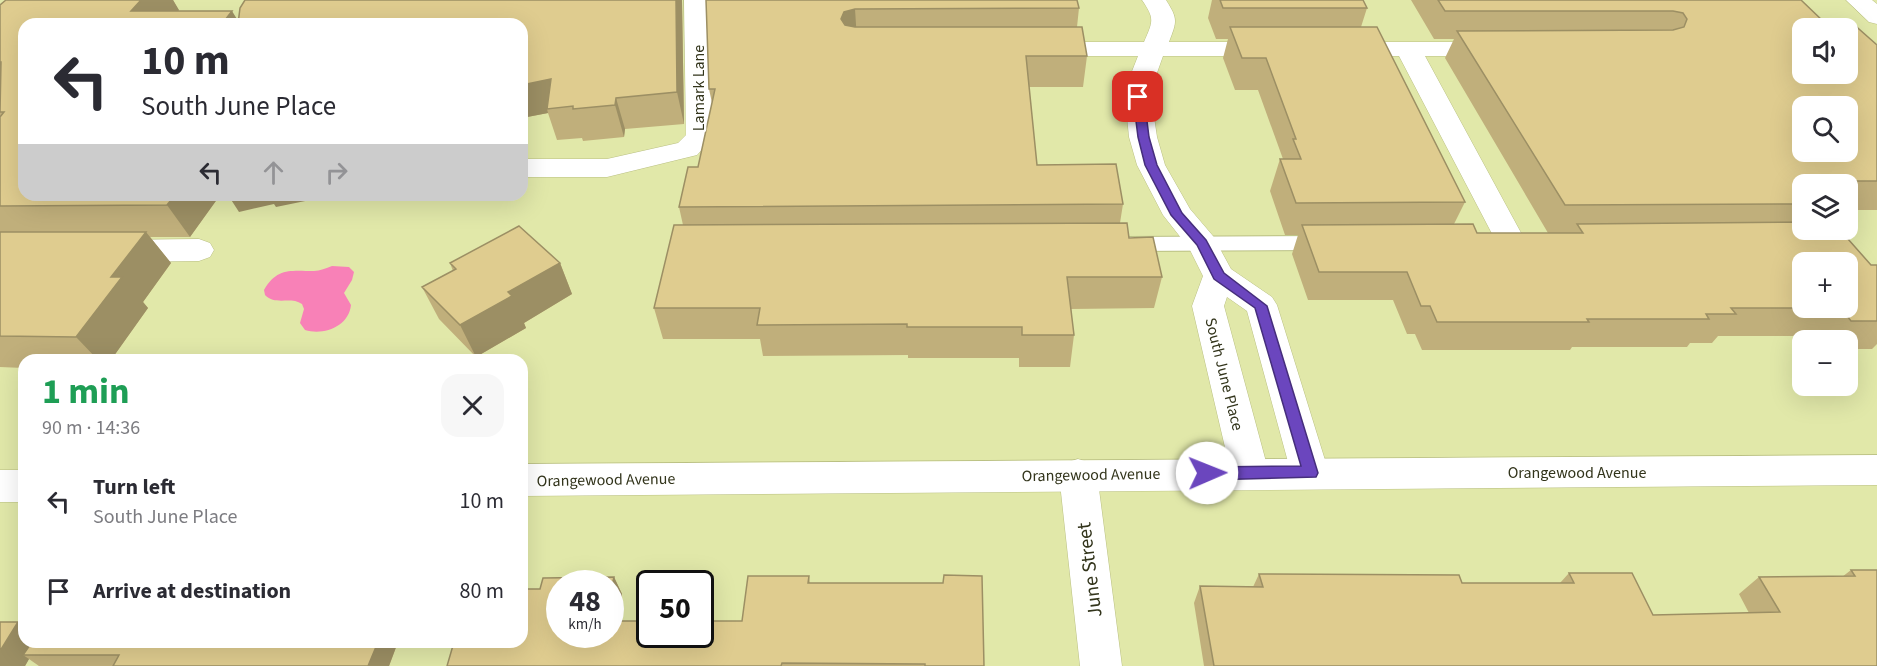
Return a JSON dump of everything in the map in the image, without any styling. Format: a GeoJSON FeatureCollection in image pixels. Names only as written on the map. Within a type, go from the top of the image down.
{"type":"FeatureCollection","features":[{"type":"Feature","properties":{"kind":"street","name":"Lamark Lane"},"geometry":{"type":"LineString","coordinates":[[528,168],[607,168],[687,149],[700,137],[696,0]]}},
{"type":"Feature","properties":{"kind":"street"},"geometry":{"type":"LineString","coordinates":[[1154,0],[1164,15],[1164,23],[1140,84],[1138,97],[1143,137],[1151,165],[1178,215],[1202,243],[1219,276],[1261,306],[1310,473]]}},
{"type":"Feature","properties":{"kind":"street"},"geometry":{"type":"LineString","coordinates":[[1858,0],[1877,17]]}},
{"type":"Feature","properties":{"kind":"street"},"geometry":{"type":"LineString","coordinates":[[1023,49],[1515,49]]}},
{"type":"Feature","properties":{"kind":"street"},"geometry":{"type":"LineString","coordinates":[[1408,50],[1510,242]]}},
{"type":"Feature","properties":{"kind":"street"},"geometry":{"type":"LineString","coordinates":[[94,251],[199,250]]}},
{"type":"Feature","properties":{"kind":"street","name":"South June Place"},"geometry":{"type":"LineString","coordinates":[[1219,276],[1208,306],[1250,473]]}},
{"type":"Feature","properties":{"kind":"street","name":"Orangewood Avenue"},"geometry":{"type":"LineString","coordinates":[[528,480],[1078,474],[1877,470]]}},
{"type":"Feature","properties":{"kind":"street","name":"June Street"},"geometry":{"type":"LineString","coordinates":[[1078,474],[1101,666]]}},
{"type":"Feature","properties":{"kind":"street"},"geometry":{"type":"LineString","coordinates":[[0,486],[18,486]]}},
{"type":"Feature","properties":{"kind":"lane"},"geometry":{"type":"LineString","coordinates":[[1107,244],[1344,243]]}},
{"type":"Feature","properties":{"kind":"shaded area"},"geometry":{"type":"Polygon","coordinates":[[[332,266],[349,267],[354,272],[344,293],[351,305],[349,312],[346,319],[334,328],[320,332],[305,330],[300,323],[304,309],[302,304],[274,300],[265,295],[264,290],[269,283],[280,274],[292,271],[316,271],[332,266]]]}},
{"type":"Feature","properties":{"kind":"building"},"geometry":{"type":"Polygon","coordinates":[[[6,0],[141,0],[131,11],[232,11],[227,18],[18,18],[18,201],[170,201],[167,205],[0,206],[0,117],[4,112],[0,112],[0,5],[6,0]]]}},
{"type":"Feature","properties":{"kind":"building"},"geometry":{"type":"Polygon","coordinates":[[[245,0],[676,0],[677,92],[616,98],[615,105],[547,109],[551,79],[528,84],[528,18],[239,18],[240,8],[245,0]]]}},
{"type":"Feature","properties":{"kind":"building"},"geometry":{"type":"Polygon","coordinates":[[[706,0],[1077,0],[1079,8],[855,9],[844,12],[841,19],[845,25],[855,27],[1082,27],[1087,56],[1026,56],[1037,165],[1116,164],[1123,204],[679,207],[688,167],[698,167],[715,89],[709,89],[706,0]]]}},
{"type":"Feature","properties":{"kind":"building"},"geometry":{"type":"Polygon","coordinates":[[[1220,0],[1363,0],[1367,8],[1223,8],[1220,0]]]}},
{"type":"Feature","properties":{"kind":"building"},"geometry":{"type":"Polygon","coordinates":[[[1438,0],[1801,0],[1820,18],[1792,18],[1792,84],[1858,84],[1858,28],[1877,45],[1877,181],[1858,181],[1858,174],[1792,174],[1792,204],[1565,205],[1457,31],[1673,30],[1684,27],[1687,19],[1683,13],[1673,11],[1445,11],[1438,0]]]}},
{"type":"Feature","properties":{"kind":"building"},"geometry":{"type":"Polygon","coordinates":[[[1230,27],[1377,27],[1465,202],[1296,203],[1280,159],[1301,159],[1293,139],[1296,139],[1266,58],[1242,58],[1230,27]]]}},
{"type":"Feature","properties":{"kind":"building"},"geometry":{"type":"Polygon","coordinates":[[[1792,222],[1792,240],[1849,240],[1871,265],[1877,265],[1877,321],[1851,321],[1849,318],[1858,318],[1858,252],[1792,252],[1792,308],[1731,308],[1736,314],[1706,314],[1709,319],[1437,322],[1430,306],[1421,306],[1407,272],[1319,272],[1302,225],[1473,224],[1477,233],[1583,233],[1577,224],[1792,222]]]}},
{"type":"Feature","properties":{"kind":"building"},"geometry":{"type":"Polygon","coordinates":[[[1127,223],[1129,238],[1153,237],[1162,277],[1067,277],[1074,335],[1022,335],[1022,327],[907,327],[907,324],[757,325],[760,308],[654,308],[674,225],[1127,223]]]}},
{"type":"Feature","properties":{"kind":"building"},"geometry":{"type":"Polygon","coordinates":[[[519,226],[560,263],[508,292],[512,296],[460,325],[422,287],[456,269],[450,263],[519,226]]]}},
{"type":"Feature","properties":{"kind":"building"},"geometry":{"type":"Polygon","coordinates":[[[0,232],[146,232],[111,277],[122,277],[76,337],[0,336],[0,232]]]}},
{"type":"Feature","properties":{"kind":"building"},"geometry":{"type":"Polygon","coordinates":[[[1851,570],[1877,570],[1877,666],[1214,666],[1200,586],[1263,587],[1259,574],[1459,575],[1462,583],[1574,583],[1569,573],[1632,573],[1653,615],[1780,612],[1759,577],[1855,576],[1851,570]]]}},
{"type":"Feature","properties":{"kind":"building"},"geometry":{"type":"Polygon","coordinates":[[[944,575],[982,576],[984,666],[782,663],[781,666],[447,666],[452,648],[528,648],[528,589],[540,589],[543,578],[546,578],[546,648],[624,648],[624,621],[636,621],[636,648],[714,648],[714,621],[742,621],[748,576],[809,576],[808,583],[943,583],[944,575]]]}},
{"type":"Feature","properties":{"kind":"building"},"geometry":{"type":"Polygon","coordinates":[[[0,622],[18,622],[0,651],[0,622]]]}},
{"type":"Feature","properties":{"kind":"building"},"geometry":{"type":"Polygon","coordinates":[[[28,648],[376,648],[368,666],[113,666],[119,655],[23,655],[28,648]]]}},
{"type":"Feature","properties":{"kind":"route"},"geometry":{"type":"LineString","coordinates":[[1138,97],[1143,137],[1151,165],[1178,215],[1202,243],[1219,276],[1261,306],[1310,473],[1207,473]]}}]}
